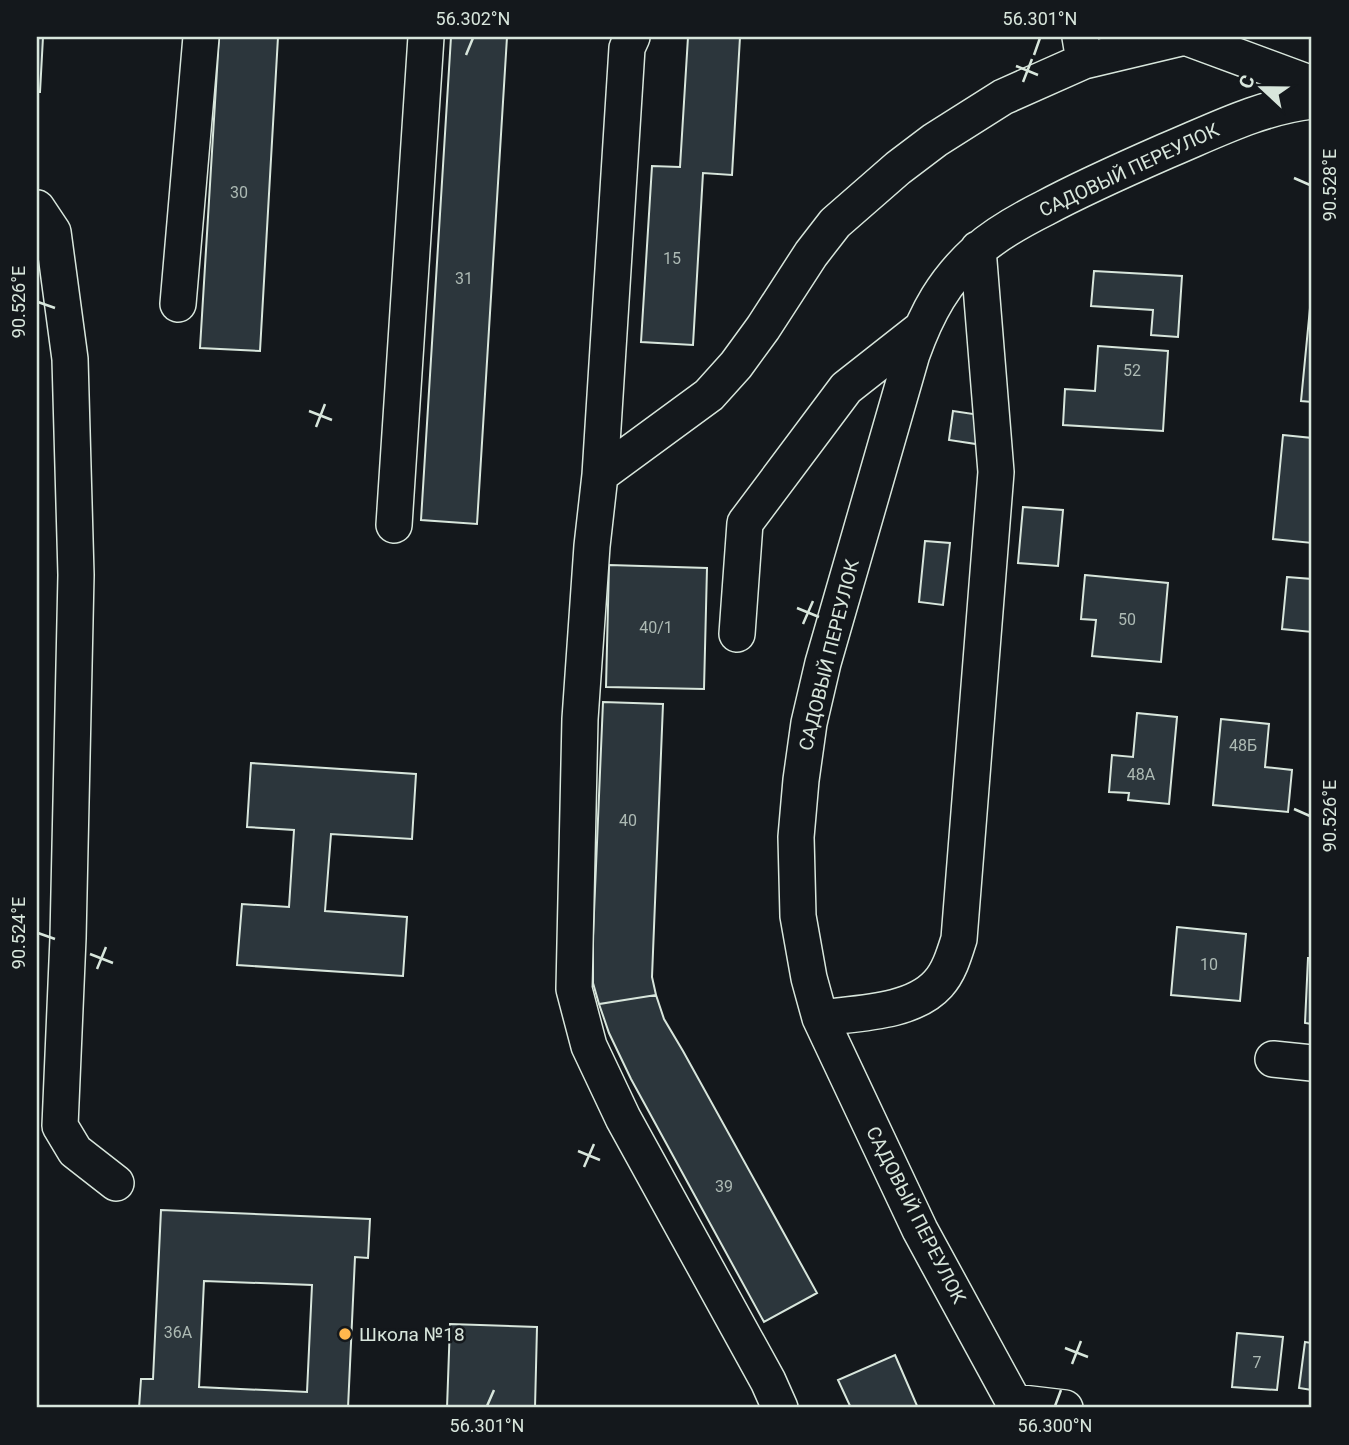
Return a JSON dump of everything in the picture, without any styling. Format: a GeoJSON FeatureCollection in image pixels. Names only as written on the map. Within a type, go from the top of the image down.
{"type":"FeatureCollection","features":[{"type":"Feature","properties":{"kind":"street"},"geometry":{"type":"LineString","coordinates":[[178,304],[201,37]]}},
{"type":"Feature","properties":{"kind":"street"},"geometry":{"type":"LineString","coordinates":[[394,525],[426,37]]}},
{"type":"Feature","properties":{"kind":"street"},"geometry":{"type":"LineString","coordinates":[[632,37],[627,48],[600,475],[592,546],[580,719],[574,989],[589,1046],[623,1118],[768,1381],[780,1408]]}},
{"type":"Feature","properties":{"kind":"street"},"geometry":{"type":"LineString","coordinates":[[600,475],[709,396],[736,366],[835,223],[898,168],[935,141],[1082,49],[1185,37],[1312,84]]}},
{"type":"Feature","properties":{"kind":"street","name":"САДОВЫЙ ПЕРЕУЛОК"},"geometry":{"type":"LineString","coordinates":[[1016,1405],[920,1230],[820,1018],[809,978],[798,916],[796,837],[809,723],[823,663],[912,354],[935,300],[956,271],[978,249],[1012,225],[1090,184],[1254,114],[1293,103],[1312,101]]}},
{"type":"Feature","properties":{"kind":"street"},"geometry":{"type":"LineString","coordinates":[[37,208],[53,232],[70,359],[76,575],[68,938],[60,1126],[75,1152],[116,1183]]}},
{"type":"Feature","properties":{"kind":"street"},"geometry":{"type":"LineString","coordinates":[[820,1018],[887,1009],[915,1001],[938,984],[951,964],[959,940],[996,472],[978,249]]}},
{"type":"Feature","properties":{"kind":"street"},"geometry":{"type":"LineString","coordinates":[[737,634],[745,523],[846,388],[921,329]]}},
{"type":"Feature","properties":{"kind":"street"},"geometry":{"type":"LineString","coordinates":[[1273,1059],[1312,1063]]}},
{"type":"Feature","properties":{"kind":"street"},"geometry":{"type":"LineString","coordinates":[[1016,1405],[1065,1408]]}},
{"type":"Feature","properties":{"kind":"building"},"geometry":{"type":"Polygon","coordinates":[[[37,37],[43,37],[40,92],[37,92],[37,37]]]}},
{"type":"Feature","properties":{"kind":"building"},"geometry":{"type":"Polygon","coordinates":[[[219,37],[278,37],[260,351],[200,348],[219,37]]]}},
{"type":"Feature","properties":{"kind":"building"},"geometry":{"type":"Polygon","coordinates":[[[451,37],[507,37],[477,524],[421,520],[451,37]]]}},
{"type":"Feature","properties":{"kind":"building"},"geometry":{"type":"Polygon","coordinates":[[[688,37],[740,37],[732,175],[703,173],[693,345],[641,342],[652,166],[680,167],[688,37]]]}},
{"type":"Feature","properties":{"kind":"building"},"geometry":{"type":"Polygon","coordinates":[[[1094,271],[1182,276],[1178,337],[1151,335],[1153,310],[1091,306],[1094,271]]]}},
{"type":"Feature","properties":{"kind":"building"},"geometry":{"type":"Polygon","coordinates":[[[1312,308],[1312,402],[1301,401],[1312,308]]]}},
{"type":"Feature","properties":{"kind":"building"},"geometry":{"type":"Polygon","coordinates":[[[1098,346],[1168,351],[1163,431],[1063,425],[1065,389],[1095,391],[1098,346]]]}},
{"type":"Feature","properties":{"kind":"building"},"geometry":{"type":"Polygon","coordinates":[[[953,411],[980,415],[976,444],[949,440],[953,411]]]}},
{"type":"Feature","properties":{"kind":"building"},"geometry":{"type":"Polygon","coordinates":[[[1283,435],[1312,438],[1312,543],[1273,539],[1283,435]]]}},
{"type":"Feature","properties":{"kind":"building"},"geometry":{"type":"Polygon","coordinates":[[[1023,507],[1063,510],[1058,566],[1018,563],[1023,507]]]}},
{"type":"Feature","properties":{"kind":"building"},"geometry":{"type":"Polygon","coordinates":[[[925,541],[950,543],[943,605],[919,602],[925,541]]]}},
{"type":"Feature","properties":{"kind":"building"},"geometry":{"type":"Polygon","coordinates":[[[609,565],[707,568],[704,689],[606,687],[609,565]]]}},
{"type":"Feature","properties":{"kind":"building"},"geometry":{"type":"Polygon","coordinates":[[[1085,575],[1168,583],[1161,662],[1092,656],[1096,620],[1081,619],[1085,575]]]}},
{"type":"Feature","properties":{"kind":"building"},"geometry":{"type":"Polygon","coordinates":[[[1287,577],[1312,579],[1312,632],[1282,629],[1287,577]]]}},
{"type":"Feature","properties":{"kind":"building"},"geometry":{"type":"Polygon","coordinates":[[[603,702],[663,704],[652,977],[656,995],[599,1004],[593,983],[593,936],[603,702]]]}},
{"type":"Feature","properties":{"kind":"building"},"geometry":{"type":"Polygon","coordinates":[[[1137,713],[1177,717],[1169,804],[1128,800],[1129,793],[1109,792],[1112,755],[1133,757],[1137,713]]]}},
{"type":"Feature","properties":{"kind":"building"},"geometry":{"type":"Polygon","coordinates":[[[1221,719],[1269,724],[1265,767],[1292,770],[1288,812],[1213,805],[1221,719]]]}},
{"type":"Feature","properties":{"kind":"building"},"geometry":{"type":"Polygon","coordinates":[[[251,763],[416,774],[412,839],[331,834],[325,911],[407,917],[403,976],[237,965],[242,904],[289,907],[294,830],[247,827],[251,763]]]}},
{"type":"Feature","properties":{"kind":"building"},"geometry":{"type":"Polygon","coordinates":[[[1177,927],[1246,934],[1240,1001],[1171,995],[1177,927]]]}},
{"type":"Feature","properties":{"kind":"building"},"geometry":{"type":"Polygon","coordinates":[[[1308,958],[1312,958],[1312,1024],[1305,1023],[1308,958]]]}},
{"type":"Feature","properties":{"kind":"building"},"geometry":{"type":"Polygon","coordinates":[[[656,995],[664,1019],[817,1293],[764,1322],[631,1079],[609,1033],[599,1004],[656,995]]]}},
{"type":"Feature","properties":{"kind":"building"},"geometry":{"type":"Polygon","coordinates":[[[161,1210],[370,1219],[368,1258],[355,1257],[348,1408],[139,1408],[141,1379],[153,1379],[161,1210]],[[204,1281],[199,1387],[307,1392],[312,1285],[204,1281]]]}},
{"type":"Feature","properties":{"kind":"building"},"geometry":{"type":"Polygon","coordinates":[[[450,1324],[537,1327],[535,1408],[447,1408],[450,1324]]]}},
{"type":"Feature","properties":{"kind":"building"},"geometry":{"type":"Polygon","coordinates":[[[1237,1333],[1283,1337],[1277,1390],[1232,1387],[1237,1333]]]}},
{"type":"Feature","properties":{"kind":"building"},"geometry":{"type":"Polygon","coordinates":[[[1305,1342],[1312,1343],[1312,1390],[1299,1388],[1305,1342]]]}},
{"type":"Feature","properties":{"kind":"building"},"geometry":{"type":"Polygon","coordinates":[[[895,1355],[918,1408],[851,1408],[838,1380],[895,1355]]]}},
{"type":"Feature","properties":{"kind":"place","name":"Школа №18"},"geometry":{"type":"Point","coordinates":[345,1334]}}]}
